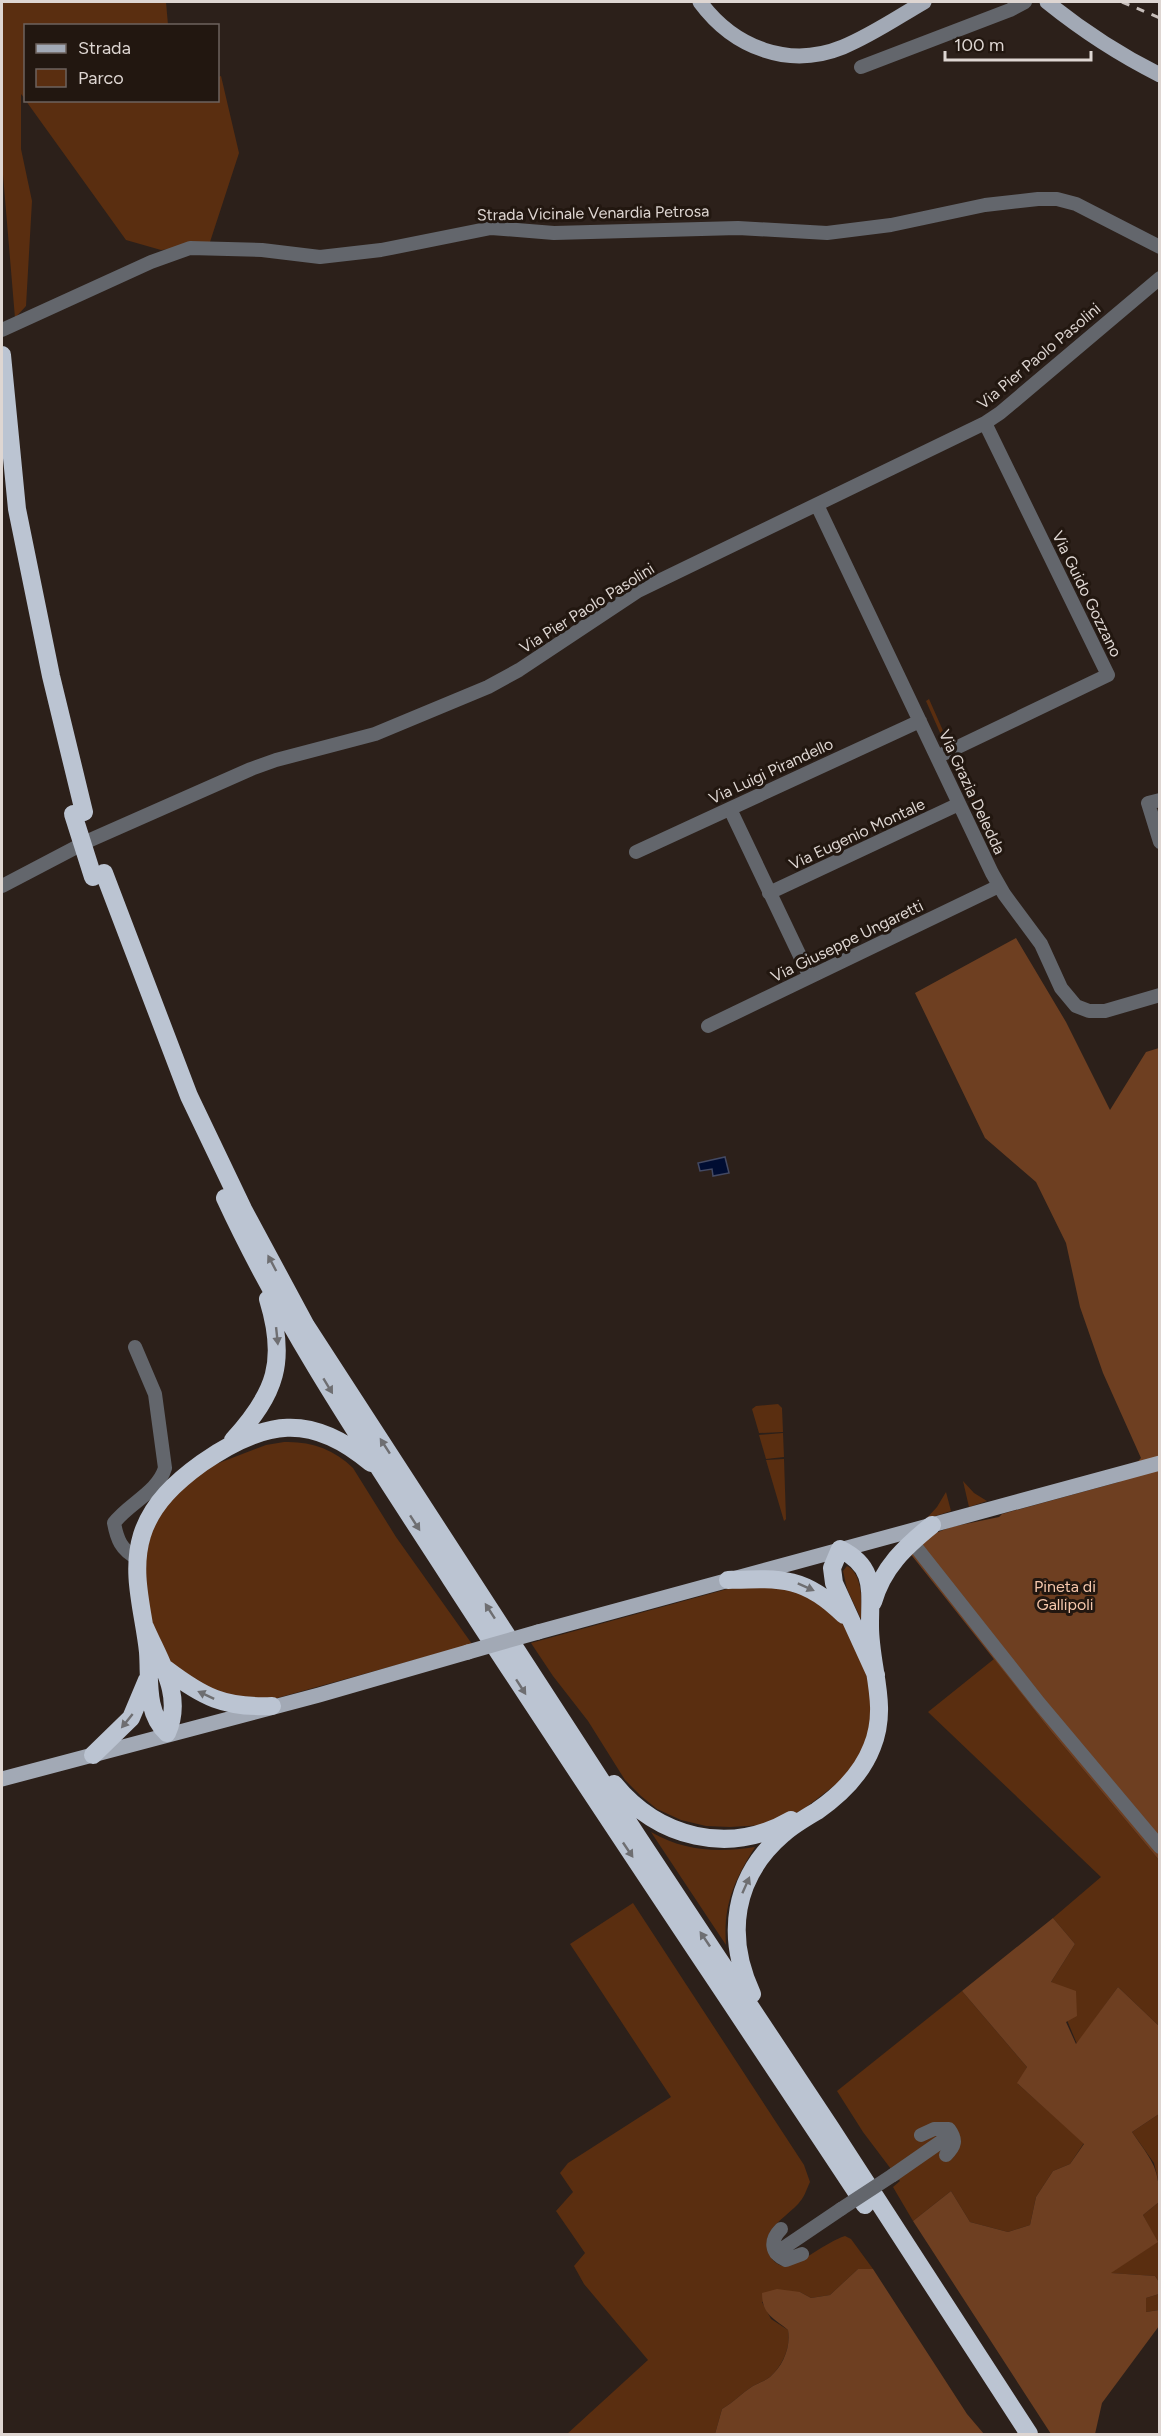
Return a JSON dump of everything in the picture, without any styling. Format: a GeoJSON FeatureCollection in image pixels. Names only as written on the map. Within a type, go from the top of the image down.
{"type":"FeatureCollection","features":[{"type":"Feature","properties":{"kind":"highway"},"geometry":{"type":"LineString","coordinates":[[2,355],[17,509],[78,813]]}},
{"type":"Feature","properties":{"kind":"highway"},"geometry":{"type":"LineString","coordinates":[[2,464],[40,679],[78,813],[179,1101],[254,1260],[342,1409],[628,1851],[740,2015],[1015,2434]]}},
{"type":"Feature","properties":{"kind":"highway"},"geometry":{"type":"LineString","coordinates":[[98,875],[189,1096],[243,1209],[306,1326],[1029,2434]]}},
{"type":"Feature","properties":{"kind":"highway"},"geometry":{"type":"LineString","coordinates":[[145,1627],[166,1670],[174,1710],[167,1733],[158,1725],[153,1714],[145,1627],[136,1580],[137,1558],[142,1533],[170,1487],[229,1444],[262,1406],[276,1365],[278,1345],[275,1323],[254,1260]]}},
{"type":"Feature","properties":{"kind":"highway"},"geometry":{"type":"LineString","coordinates":[[229,1444],[279,1427],[303,1428],[331,1436],[356,1451],[384,1474]]}},
{"type":"Feature","properties":{"kind":"highway"},"geometry":{"type":"LineString","coordinates":[[870,1609],[889,1566],[932,1525]]}},
{"type":"Feature","properties":{"kind":"highway"},"geometry":{"type":"LineString","coordinates":[[830,2127],[803,2074],[752,1994],[740,1965],[736,1929],[743,1892],[766,1850],[783,1833],[832,1800],[842,1790],[865,1764],[877,1731],[881,1705],[870,1630],[869,1583],[863,1565],[840,1549],[832,1564],[832,1576],[838,1596],[876,1676]]}},
{"type":"Feature","properties":{"kind":"highway"},"geometry":{"type":"LineString","coordinates":[[728,1580],[773,1578],[795,1582],[817,1591],[834,1605],[858,1634]]}},
{"type":"Feature","properties":{"kind":"highway"},"geometry":{"type":"LineString","coordinates":[[166,1670],[208,1698],[237,1706],[272,1706]]}},
{"type":"Feature","properties":{"kind":"highway"},"geometry":{"type":"LineString","coordinates":[[534,1677],[563,1709],[610,1780],[624,1797],[651,1820],[670,1829],[710,1838],[753,1835],[784,1824],[842,1790]]}},
{"type":"Feature","properties":{"kind":"highway"},"geometry":{"type":"LineString","coordinates":[[93,1755],[130,1718],[148,1678]]}},
{"type":"Feature","properties":{"kind":"main road"},"geometry":{"type":"LineString","coordinates":[[700,2],[715,20],[737,38],[772,54],[801,56],[829,52],[847,45],[924,2]]}},
{"type":"Feature","properties":{"kind":"main road"},"geometry":{"type":"LineString","coordinates":[[1047,2],[1120,56],[1160,75]]}},
{"type":"Feature","properties":{"kind":"main road"},"geometry":{"type":"LineString","coordinates":[[2,1779],[1160,1463]]}},
{"type":"Feature","properties":{"kind":"street"},"geometry":{"type":"LineString","coordinates":[[861,67],[1010,10],[1025,2]]}},
{"type":"Feature","properties":{"kind":"street","name":"Strada Vicinale Venardia Petrosa"},"geometry":{"type":"LineString","coordinates":[[2,330],[151,262],[190,248],[262,249],[320,257],[381,250],[491,228],[571,233],[738,228],[827,233],[871,228],[1015,200],[1056,199],[1076,204],[1160,247]]}},
{"type":"Feature","properties":{"kind":"street","name":"Via Pier Paolo Pasolini"},"geometry":{"type":"LineString","coordinates":[[2,886],[88,841],[251,769],[276,760],[375,734],[488,687],[539,657],[638,591],[985,423],[1000,413],[1160,278]]}},
{"type":"Feature","properties":{"kind":"street","name":"Via Guido Gozzano"},"geometry":{"type":"LineString","coordinates":[[937,757],[1108,675],[985,423]]}},
{"type":"Feature","properties":{"kind":"street","name":"Via Grazia Deledda"},"geometry":{"type":"LineString","coordinates":[[817,505],[999,886],[1041,944],[1061,988],[1077,1006],[1089,1011],[1105,1011],[1160,995]]}},
{"type":"Feature","properties":{"kind":"street","name":"Via Luigi Pirandello"},"geometry":{"type":"LineString","coordinates":[[636,852],[920,721]]}},
{"type":"Feature","properties":{"kind":"street"},"geometry":{"type":"LineString","coordinates":[[1154,801],[1160,842]]}},
{"type":"Feature","properties":{"kind":"street","name":"Via Eugenio Montale"},"geometry":{"type":"LineString","coordinates":[[768,893],[959,804]]}},
{"type":"Feature","properties":{"kind":"street"},"geometry":{"type":"LineString","coordinates":[[730,809],[768,893],[810,977]]}},
{"type":"Feature","properties":{"kind":"street","name":"Via Giuseppe Ungaretti"},"geometry":{"type":"LineString","coordinates":[[708,1026],[999,886]]}},
{"type":"Feature","properties":{"kind":"street"},"geometry":{"type":"LineString","coordinates":[[135,1347],[155,1394],[165,1468],[163,1475],[152,1487],[114,1523],[120,1545],[137,1558]]}},
{"type":"Feature","properties":{"kind":"street"},"geometry":{"type":"LineString","coordinates":[[912,1542],[1039,1703],[1160,1847]]}},
{"type":"Feature","properties":{"kind":"street"},"geometry":{"type":"LineString","coordinates":[[921,2135],[941,2127],[949,2129],[955,2140],[954,2147],[946,2155]]}},
{"type":"Feature","properties":{"kind":"street"},"geometry":{"type":"LineString","coordinates":[[776,2253],[952,2134]]}},
{"type":"Feature","properties":{"kind":"street"},"geometry":{"type":"LineString","coordinates":[[781,2229],[773,2236],[772,2245],[776,2253],[786,2260],[802,2254]]}},
{"type":"Feature","properties":{"kind":"green space"},"geometry":{"type":"Polygon","coordinates":[[[2,2],[166,2],[168,24],[24,24],[21,149],[32,201],[26,306],[15,318],[2,163],[2,2]]]}},
{"type":"Feature","properties":{"kind":"green space"},"geometry":{"type":"Polygon","coordinates":[[[221,76],[239,153],[209,245],[161,250],[126,240],[27,102],[219,102],[219,77],[221,76]]]}},
{"type":"Feature","properties":{"kind":"green space"},"geometry":{"type":"Polygon","coordinates":[[[929,699],[948,742],[945,744],[926,701],[929,699]]]}},
{"type":"Feature","properties":{"kind":"green space"},"geometry":{"type":"Polygon","coordinates":[[[957,762],[977,805],[975,806],[954,763],[957,762]]]}},
{"type":"Feature","properties":{"kind":"green space","name":"Pineta di Gallipoli"},"geometry":{"type":"Polygon","coordinates":[[[1016,938],[1066,1022],[1110,1110],[1146,1052],[1159,1048],[1159,1860],[1050,1730],[909,1552],[933,1534],[951,1527],[999,1517],[1002,1514],[1119,1482],[1141,1458],[1103,1373],[1080,1307],[1066,1243],[1036,1182],[985,1138],[915,993],[1016,938]]]}},
{"type":"Feature","properties":{"kind":"green space"},"geometry":{"type":"Polygon","coordinates":[[[778,1404],[782,1408],[783,1432],[759,1433],[752,1409],[756,1406],[778,1404]]]}},
{"type":"Feature","properties":{"kind":"green space"},"geometry":{"type":"Polygon","coordinates":[[[783,1433],[784,1457],[766,1459],[759,1435],[783,1433]]]}},
{"type":"Feature","properties":{"kind":"green space"},"geometry":{"type":"Polygon","coordinates":[[[284,1442],[303,1443],[330,1451],[353,1468],[396,1537],[472,1644],[270,1700],[221,1698],[169,1664],[150,1621],[143,1565],[152,1530],[173,1494],[211,1466],[266,1445],[284,1442]]]}},
{"type":"Feature","properties":{"kind":"green space"},"geometry":{"type":"Polygon","coordinates":[[[784,1459],[786,1519],[784,1521],[766,1460],[784,1459]]]}},
{"type":"Feature","properties":{"kind":"green space"},"geometry":{"type":"Polygon","coordinates":[[[963,1481],[974,1493],[987,1501],[969,1507],[963,1481]]]}},
{"type":"Feature","properties":{"kind":"green space"},"geometry":{"type":"Polygon","coordinates":[[[946,1492],[951,1511],[926,1519],[937,1507],[946,1492]]]}},
{"type":"Feature","properties":{"kind":"green space"},"geometry":{"type":"Polygon","coordinates":[[[847,1566],[859,1582],[861,1619],[847,1589],[843,1571],[847,1566]]]}},
{"type":"Feature","properties":{"kind":"green space"},"geometry":{"type":"Polygon","coordinates":[[[758,1583],[805,1591],[847,1625],[871,1680],[872,1719],[860,1758],[843,1779],[805,1808],[784,1820],[765,1825],[730,1827],[706,1826],[681,1820],[657,1809],[625,1780],[588,1721],[531,1643],[731,1588],[758,1583]]]}},
{"type":"Feature","properties":{"kind":"green space"},"geometry":{"type":"Polygon","coordinates":[[[994,1659],[1159,1860],[1159,2026],[1118,1987],[1077,2044],[1051,1982],[1075,1944],[1053,1918],[1101,1877],[928,1712],[994,1659]]]}},
{"type":"Feature","properties":{"kind":"green space"},"geometry":{"type":"Polygon","coordinates":[[[651,1832],[676,1843],[701,1849],[727,1850],[755,1847],[741,1871],[728,1905],[726,1945],[651,1832]]]}},
{"type":"Feature","properties":{"kind":"green space"},"geometry":{"type":"Polygon","coordinates":[[[633,1903],[804,2165],[810,2182],[804,2196],[776,2224],[767,2239],[772,2259],[786,2266],[845,2236],[851,2239],[873,2269],[858,2269],[830,2295],[811,2298],[800,2292],[762,2302],[771,2319],[788,2330],[785,2355],[779,2367],[770,2377],[753,2386],[722,2409],[715,2434],[567,2434],[648,2360],[584,2284],[574,2266],[585,2253],[556,2211],[573,2192],[560,2173],[568,2163],[671,2097],[570,1944],[633,1903]]]}},
{"type":"Feature","properties":{"kind":"green space"},"geometry":{"type":"Polygon","coordinates":[[[1053,1918],[1075,1944],[1051,1982],[1076,1991],[1077,2016],[1066,2022],[1076,2044],[1118,1987],[1159,2026],[1159,2114],[1132,2132],[1153,2164],[1158,2180],[1159,2202],[1143,2215],[1158,2242],[1111,2273],[1155,2276],[1159,2282],[1159,2294],[1146,2298],[1146,2312],[1159,2310],[1159,2326],[1102,2403],[1095,2434],[1051,2434],[913,2221],[951,2191],[970,2222],[1008,2232],[1030,2225],[1036,2197],[1053,2171],[1070,2164],[1084,2144],[1017,2083],[1027,2067],[962,1991],[1053,1918]]]}},
{"type":"Feature","properties":{"kind":"green space"},"geometry":{"type":"Polygon","coordinates":[[[962,1991],[1027,2067],[1018,2084],[1084,2143],[1070,2164],[1053,2171],[1036,2197],[1030,2225],[1008,2232],[970,2222],[951,2191],[913,2221],[893,2187],[900,2181],[863,2132],[837,2091],[962,1991]]]}},
{"type":"Feature","properties":{"kind":"green space"},"geometry":{"type":"Polygon","coordinates":[[[1159,2114],[1159,2184],[1154,2163],[1132,2132],[1159,2114]]]}},
{"type":"Feature","properties":{"kind":"green space"},"geometry":{"type":"Polygon","coordinates":[[[1159,2202],[1159,2282],[1155,2276],[1110,2273],[1157,2242],[1143,2215],[1159,2202]]]}},
{"type":"Feature","properties":{"kind":"green space"},"geometry":{"type":"Polygon","coordinates":[[[858,2269],[873,2269],[967,2414],[984,2434],[715,2434],[722,2409],[753,2386],[770,2377],[785,2356],[788,2330],[767,2311],[762,2293],[777,2289],[800,2292],[811,2298],[830,2295],[858,2269]]]}},
{"type":"Feature","properties":{"kind":"green space"},"geometry":{"type":"Polygon","coordinates":[[[1159,2294],[1159,2310],[1146,2312],[1146,2298],[1159,2294]]]}},
{"type":"Feature","properties":{"kind":"water"},"geometry":{"type":"Polygon","coordinates":[[[725,1157],[729,1173],[713,1176],[712,1169],[700,1171],[698,1163],[725,1157]]]}},
{"type":"Feature","properties":{"kind":"railway"},"geometry":{"type":"LineString","coordinates":[[1122,2],[1160,18]]}}]}
